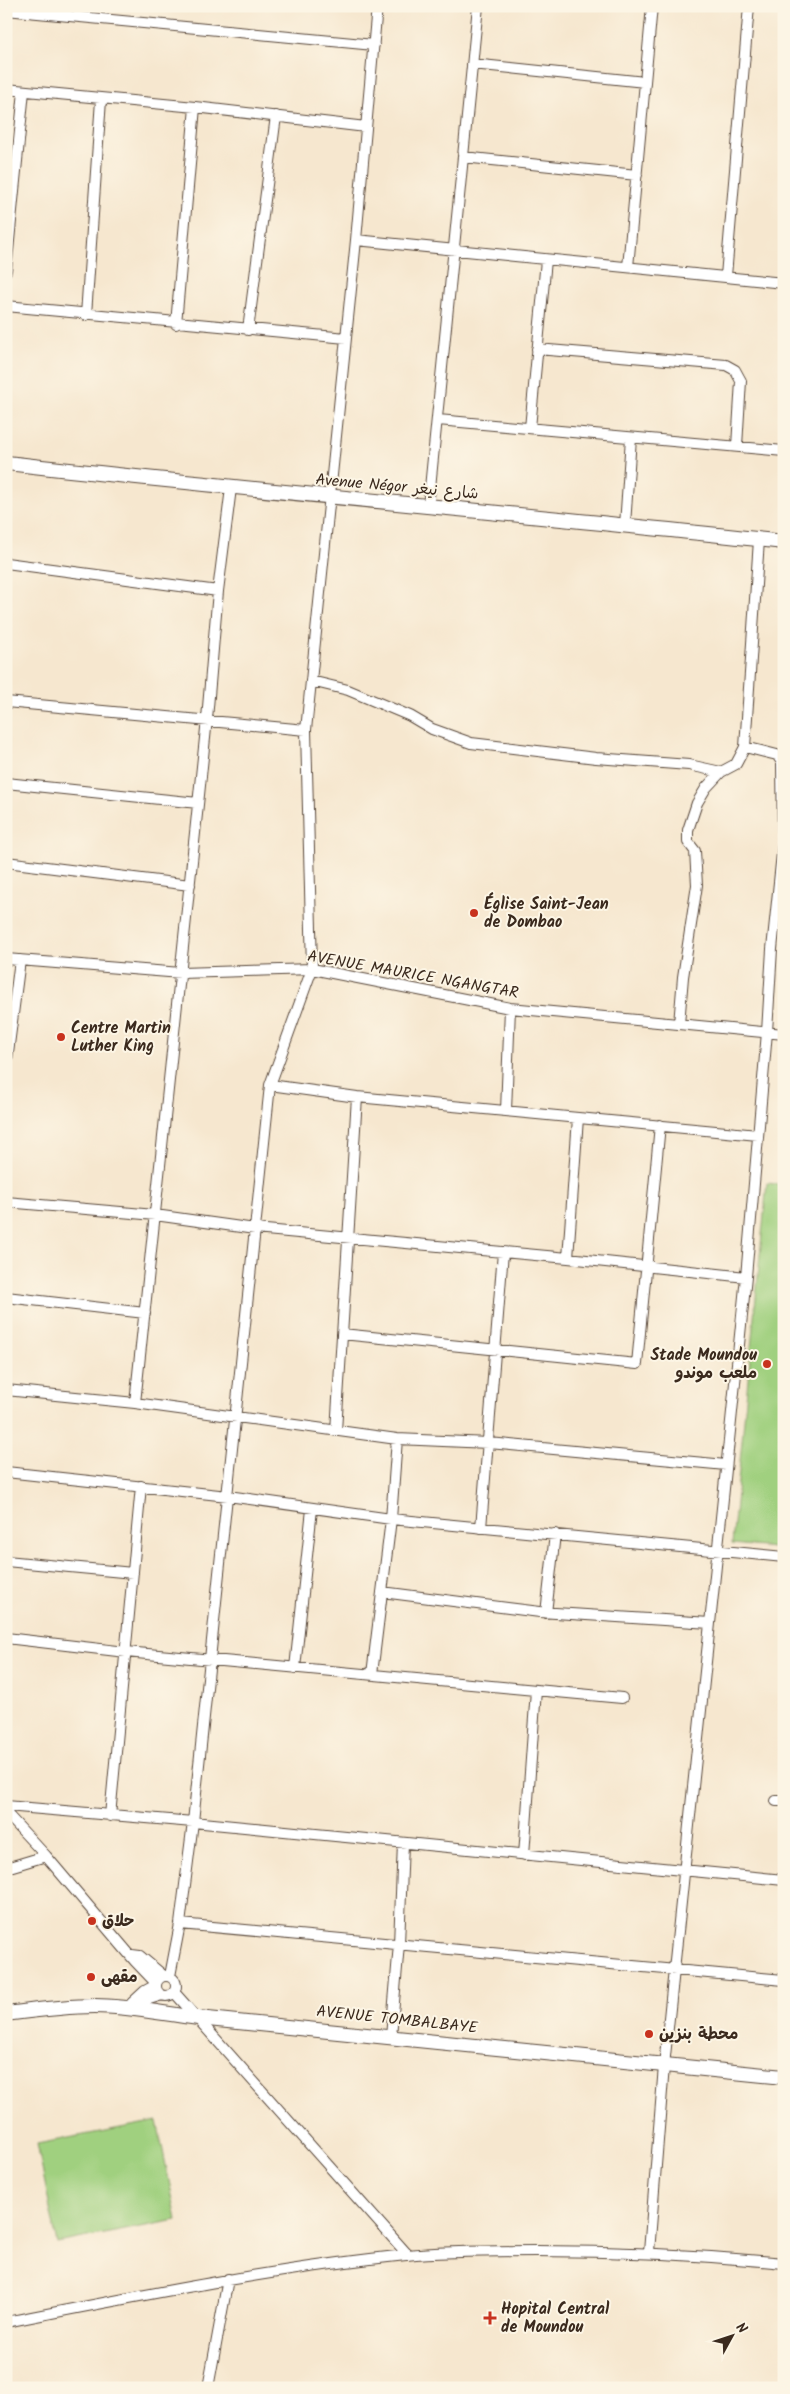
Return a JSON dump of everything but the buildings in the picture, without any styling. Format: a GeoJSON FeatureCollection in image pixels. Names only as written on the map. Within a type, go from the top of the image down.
{"type":"FeatureCollection","features":[{"type":"Feature","properties":{"kind":"main road","name":"Avenue Négor شارع نيغر"},"geometry":{"type":"LineString","coordinates":[[6,463],[329,498],[625,525],[784,542]]}},
{"type":"Feature","properties":{"kind":"main road","name":"AVENUE TOMBALBAYE"},"geometry":{"type":"LineString","coordinates":[[6,2014],[51,2008],[127,2006],[198,2018],[784,2077]]}},
{"type":"Feature","properties":{"kind":"street"},"geometry":{"type":"LineString","coordinates":[[162,1995],[157,1991],[180,1924],[193,1822],[270,1085],[312,969],[306,730],[356,240],[377,6]]}},
{"type":"Feature","properties":{"kind":"street"},"geometry":{"type":"LineString","coordinates":[[428,508],[478,6]]}},
{"type":"Feature","properties":{"kind":"street"},"geometry":{"type":"LineString","coordinates":[[628,267],[652,6]]}},
{"type":"Feature","properties":{"kind":"street"},"geometry":{"type":"LineString","coordinates":[[726,276],[748,6]]}},
{"type":"Feature","properties":{"kind":"street"},"geometry":{"type":"LineString","coordinates":[[6,10],[374,45]]}},
{"type":"Feature","properties":{"kind":"street"},"geometry":{"type":"LineString","coordinates":[[472,64],[645,82]]}},
{"type":"Feature","properties":{"kind":"street"},"geometry":{"type":"LineString","coordinates":[[6,89],[101,100],[195,107],[366,127]]}},
{"type":"Feature","properties":{"kind":"street"},"geometry":{"type":"LineString","coordinates":[[6,271],[24,91]]}},
{"type":"Feature","properties":{"kind":"street"},"geometry":{"type":"LineString","coordinates":[[86,315],[101,100]]}},
{"type":"Feature","properties":{"kind":"street"},"geometry":{"type":"LineString","coordinates":[[176,324],[195,107]]}},
{"type":"Feature","properties":{"kind":"street"},"geometry":{"type":"LineString","coordinates":[[248,330],[276,116]]}},
{"type":"Feature","properties":{"kind":"street"},"geometry":{"type":"LineString","coordinates":[[463,157],[637,175]]}},
{"type":"Feature","properties":{"kind":"street"},"geometry":{"type":"LineString","coordinates":[[356,240],[454,252],[726,276],[784,283]]}},
{"type":"Feature","properties":{"kind":"street"},"geometry":{"type":"LineString","coordinates":[[530,428],[546,260]]}},
{"type":"Feature","properties":{"kind":"street"},"geometry":{"type":"LineString","coordinates":[[6,306],[176,324],[346,338]]}},
{"type":"Feature","properties":{"kind":"street"},"geometry":{"type":"LineString","coordinates":[[537,349],[726,365],[735,370],[741,381],[737,446]]}},
{"type":"Feature","properties":{"kind":"street"},"geometry":{"type":"LineString","coordinates":[[438,420],[784,451]]}},
{"type":"Feature","properties":{"kind":"street"},"geometry":{"type":"LineString","coordinates":[[625,525],[631,438]]}},
{"type":"Feature","properties":{"kind":"street"},"geometry":{"type":"LineString","coordinates":[[135,1403],[207,719],[218,592],[231,488]]}},
{"type":"Feature","properties":{"kind":"street"},"geometry":{"type":"LineString","coordinates":[[679,1024],[683,977],[697,885],[695,851],[688,842],[688,830],[697,804],[706,788],[721,772],[736,764],[745,747],[759,540]]}},
{"type":"Feature","properties":{"kind":"street"},"geometry":{"type":"LineString","coordinates":[[6,563],[218,592]]}},
{"type":"Feature","properties":{"kind":"street"},"geometry":{"type":"LineString","coordinates":[[311,681],[348,690],[410,716],[432,729],[470,742],[596,758],[689,765],[721,772]]}},
{"type":"Feature","properties":{"kind":"street"},"geometry":{"type":"LineString","coordinates":[[6,702],[207,719],[306,730]]}},
{"type":"Feature","properties":{"kind":"street"},"geometry":{"type":"LineString","coordinates":[[649,2252],[664,2066],[746,1277],[768,1032],[773,940],[783,844],[783,761],[777,755],[745,747]]}},
{"type":"Feature","properties":{"kind":"street"},"geometry":{"type":"LineString","coordinates":[[6,783],[198,803]]}},
{"type":"Feature","properties":{"kind":"street"},"geometry":{"type":"LineString","coordinates":[[6,862],[190,884]]}},
{"type":"Feature","properties":{"kind":"street","name":"AVENUE MAURICE NGANGTAR"},"geometry":{"type":"LineString","coordinates":[[6,959],[181,973],[312,969],[510,1008],[784,1034]]}},
{"type":"Feature","properties":{"kind":"street"},"geometry":{"type":"LineString","coordinates":[[6,1068],[20,960]]}},
{"type":"Feature","properties":{"kind":"street"},"geometry":{"type":"LineString","coordinates":[[506,1111],[510,1008]]}},
{"type":"Feature","properties":{"kind":"street"},"geometry":{"type":"LineString","coordinates":[[270,1085],[358,1096],[758,1135]]}},
{"type":"Feature","properties":{"kind":"street"},"geometry":{"type":"LineString","coordinates":[[336,1431],[347,1238],[358,1096]]}},
{"type":"Feature","properties":{"kind":"street"},"geometry":{"type":"LineString","coordinates":[[568,1258],[578,1118]]}},
{"type":"Feature","properties":{"kind":"street"},"geometry":{"type":"LineString","coordinates":[[342,1334],[637,1364],[660,1125]]}},
{"type":"Feature","properties":{"kind":"street"},"geometry":{"type":"LineString","coordinates":[[6,1202],[155,1215],[255,1229],[568,1258],[746,1277]]}},
{"type":"Feature","properties":{"kind":"street"},"geometry":{"type":"LineString","coordinates":[[481,1528],[503,1252]]}},
{"type":"Feature","properties":{"kind":"street"},"geometry":{"type":"LineString","coordinates":[[6,1297],[145,1314]]}},
{"type":"Feature","properties":{"kind":"street"},"geometry":{"type":"LineString","coordinates":[[6,1390],[135,1403],[397,1439],[488,1443],[726,1465]]}},
{"type":"Feature","properties":{"kind":"street"},"geometry":{"type":"LineString","coordinates":[[372,1674],[391,1519],[397,1439]]}},
{"type":"Feature","properties":{"kind":"street"},"geometry":{"type":"LineString","coordinates":[[6,1472],[228,1496],[391,1519],[784,1557]]}},
{"type":"Feature","properties":{"kind":"street"},"geometry":{"type":"LineString","coordinates":[[110,1816],[141,1486]]}},
{"type":"Feature","properties":{"kind":"street"},"geometry":{"type":"LineString","coordinates":[[295,1668],[312,1508]]}},
{"type":"Feature","properties":{"kind":"street"},"geometry":{"type":"LineString","coordinates":[[546,1612],[556,1534]]}},
{"type":"Feature","properties":{"kind":"street"},"geometry":{"type":"LineString","coordinates":[[6,1561],[133,1573]]}},
{"type":"Feature","properties":{"kind":"street"},"geometry":{"type":"LineString","coordinates":[[382,1592],[546,1612],[710,1623]]}},
{"type":"Feature","properties":{"kind":"street"},"geometry":{"type":"LineString","coordinates":[[6,1638],[126,1652],[622,1698]]}},
{"type":"Feature","properties":{"kind":"street"},"geometry":{"type":"LineString","coordinates":[[524,1855],[536,1690]]}},
{"type":"Feature","properties":{"kind":"street"},"geometry":{"type":"LineString","coordinates":[[784,1712],[784,1720]]}},
{"type":"Feature","properties":{"kind":"street"},"geometry":{"type":"LineString","coordinates":[[6,1806],[193,1822],[784,1880]]}},
{"type":"Feature","properties":{"kind":"street"},"geometry":{"type":"LineString","coordinates":[[6,1813],[46,1856],[145,1972],[161,1980],[176,1982],[174,1992],[169,1995],[162,1995],[152,2000],[127,2006]]}},
{"type":"Feature","properties":{"kind":"street"},"geometry":{"type":"LineString","coordinates":[[391,2037],[399,1944],[402,1843]]}},
{"type":"Feature","properties":{"kind":"street"},"geometry":{"type":"LineString","coordinates":[[6,1868],[46,1856]]}},
{"type":"Feature","properties":{"kind":"street"},"geometry":{"type":"LineString","coordinates":[[180,1924],[784,1980]]}},
{"type":"Feature","properties":{"kind":"street"},"geometry":{"type":"LineString","coordinates":[[127,2006],[161,1980]]}},
{"type":"Feature","properties":{"kind":"street"},"geometry":{"type":"LineString","coordinates":[[174,1992],[408,2255]]}},
{"type":"Feature","properties":{"kind":"street"},"geometry":{"type":"LineString","coordinates":[[6,2322],[228,2279],[408,2255],[501,2251],[649,2252],[784,2263]]}},
{"type":"Feature","properties":{"kind":"street"},"geometry":{"type":"LineString","coordinates":[[208,2388],[228,2279]]}},
{"type":"Feature","properties":{"kind":"green space","name":"Stade Moundou ملعب موندو"},"geometry":{"type":"Polygon","coordinates":[[[767,1183],[784,1185],[784,1549],[732,1544],[767,1183]]]}},
{"type":"Feature","properties":{"kind":"green space"},"geometry":{"type":"Polygon","coordinates":[[[157,2121],[177,2220],[57,2243],[37,2144],[157,2121]]]}},
{"type":"Feature","properties":{"kind":"place","name":"Église Saint-Jean de Dombao"},"geometry":{"type":"Point","coordinates":[474,913]}},
{"type":"Feature","properties":{"kind":"place","name":"Centre Martin Luther King"},"geometry":{"type":"Point","coordinates":[61,1037]}},
{"type":"Feature","properties":{"kind":"place","name":"Stade Moundou ملعب موندو"},"geometry":{"type":"Point","coordinates":[767,1364]}},
{"type":"Feature","properties":{"kind":"place","name":"حلاق"},"geometry":{"type":"Point","coordinates":[92,1921]}},
{"type":"Feature","properties":{"kind":"place","name":"مقهى"},"geometry":{"type":"Point","coordinates":[91,1977]}},
{"type":"Feature","properties":{"kind":"place","name":"محطة بنزين"},"geometry":{"type":"Point","coordinates":[649,2034]}},
{"type":"Feature","properties":{"kind":"place","name":"Hopital Central de Moundou"},"geometry":{"type":"Point","coordinates":[490,2318]}}]}
